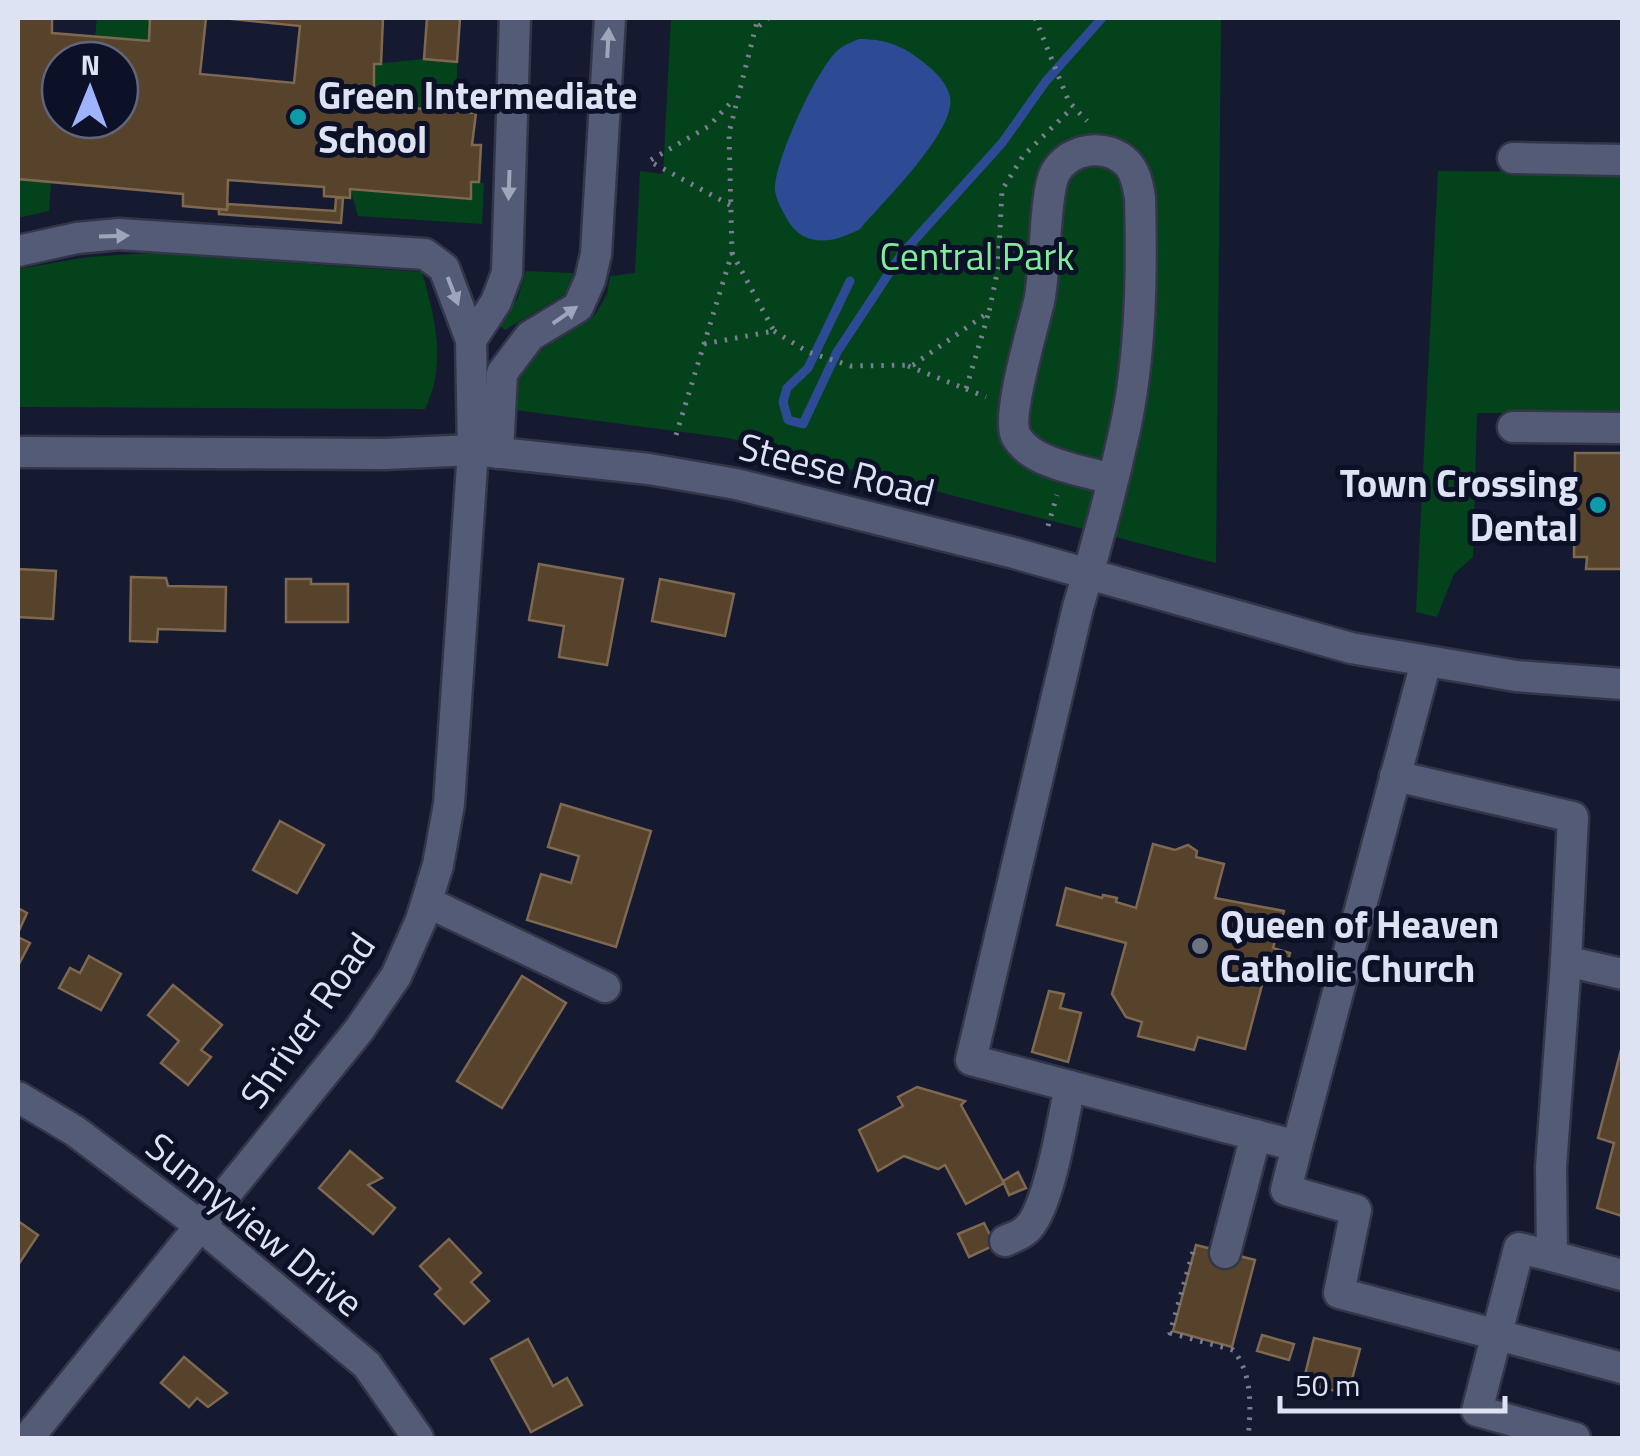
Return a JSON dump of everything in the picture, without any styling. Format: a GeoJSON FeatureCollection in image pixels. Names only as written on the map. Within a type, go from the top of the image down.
{"type":"FeatureCollection","features":[{"type":"Feature","properties":{"kind":"street"},"geometry":{"type":"LineString","coordinates":[[471,340],[496,302],[507,273],[515,18]]}},
{"type":"Feature","properties":{"kind":"street"},"geometry":{"type":"LineString","coordinates":[[486,451],[502,372],[530,336],[578,307],[590,280],[596,254],[610,18]]}},
{"type":"Feature","properties":{"kind":"street"},"geometry":{"type":"LineString","coordinates":[[1112,479],[1028,450],[1013,429],[1044,278],[1051,186],[1066,159],[1097,150],[1116,154],[1129,164],[1140,198],[1136,344],[1126,426],[971,1060],[1297,1146]]}},
{"type":"Feature","properties":{"kind":"street"},"geometry":{"type":"LineString","coordinates":[[1513,158],[1622,160]]}},
{"type":"Feature","properties":{"kind":"street"},"geometry":{"type":"LineString","coordinates":[[18,251],[77,238],[119,234],[425,254],[444,268],[471,340],[486,451]]}},
{"type":"Feature","properties":{"kind":"street"},"geometry":{"type":"LineString","coordinates":[[1513,428],[1622,428]]}},
{"type":"Feature","properties":{"kind":"street","name":"Steese Road"},"geometry":{"type":"LineString","coordinates":[[18,452],[486,451],[649,469],[736,484],[1088,574],[1351,648],[1516,676],[1622,684]]}},
{"type":"Feature","properties":{"kind":"street","name":"Shriver Road"},"geometry":{"type":"LineString","coordinates":[[28,1438],[202,1227],[396,976],[427,902],[449,804],[486,451]]}},
{"type":"Feature","properties":{"kind":"street"},"geometry":{"type":"LineString","coordinates":[[1426,662],[1286,1190],[1356,1210],[1338,1293],[1622,1368]]}},
{"type":"Feature","properties":{"kind":"street"},"geometry":{"type":"LineString","coordinates":[[1396,776],[1573,817],[1552,1167],[1552,1256]]}},
{"type":"Feature","properties":{"kind":"street"},"geometry":{"type":"LineString","coordinates":[[427,902],[605,987]]}},
{"type":"Feature","properties":{"kind":"street"},"geometry":{"type":"LineString","coordinates":[[1566,961],[1622,974]]}},
{"type":"Feature","properties":{"kind":"street"},"geometry":{"type":"LineString","coordinates":[[1005,1241],[1026,1231],[1036,1218],[1045,1196],[1070,1086]]}},
{"type":"Feature","properties":{"kind":"street","name":"Sunnyview Drive"},"geometry":{"type":"LineString","coordinates":[[18,1098],[74,1131],[202,1227],[367,1366],[418,1438]]}},
{"type":"Feature","properties":{"kind":"street"},"geometry":{"type":"LineString","coordinates":[[1226,1251],[1256,1135]]}},
{"type":"Feature","properties":{"kind":"street"},"geometry":{"type":"LineString","coordinates":[[1575,1438],[1478,1411],[1519,1248],[1622,1275]]}},
{"type":"Feature","properties":{"kind":"path"},"geometry":{"type":"LineString","coordinates":[[676,435],[732,253],[729,134],[758,18]]}},
{"type":"Feature","properties":{"kind":"path"},"geometry":{"type":"LineString","coordinates":[[757,28],[768,18]]}},
{"type":"Feature","properties":{"kind":"path"},"geometry":{"type":"LineString","coordinates":[[1035,18],[1062,86]]}},
{"type":"Feature","properties":{"kind":"path"},"geometry":{"type":"LineString","coordinates":[[732,206],[648,161],[709,126],[736,97]]}},
{"type":"Feature","properties":{"kind":"path"},"geometry":{"type":"LineString","coordinates":[[907,365],[966,388],[998,269],[1002,190],[1023,156],[1073,106]]}},
{"type":"Feature","properties":{"kind":"path"},"geometry":{"type":"LineString","coordinates":[[732,253],[774,330],[826,359],[851,366],[907,365],[989,312]]}},
{"type":"Feature","properties":{"kind":"path"},"geometry":{"type":"LineString","coordinates":[[704,344],[774,330]]}},
{"type":"Feature","properties":{"kind":"path"},"geometry":{"type":"LineString","coordinates":[[1226,1251],[1196,1242],[1170,1333],[1234,1350],[1238,1355],[1249,1388],[1248,1438]]}},
{"type":"Feature","properties":{"kind":"green space"},"geometry":{"type":"Polygon","coordinates":[[[97,18],[150,18],[149,41],[95,37],[97,18]]]}},
{"type":"Feature","properties":{"kind":"green space","name":"Central Park"},"geometry":{"type":"Polygon","coordinates":[[[671,18],[1221,18],[1216,563],[728,438],[515,410],[510,383],[519,365],[595,315],[607,294],[610,276],[635,273],[640,171],[663,174],[671,18]]]}},
{"type":"Feature","properties":{"kind":"green space"},"geometry":{"type":"Polygon","coordinates":[[[424,59],[457,62],[457,101],[476,104],[476,113],[374,105],[374,64],[424,59]]]}},
{"type":"Feature","properties":{"kind":"green space"},"geometry":{"type":"Polygon","coordinates":[[[1438,171],[1622,172],[1622,413],[1477,413],[1473,557],[1454,574],[1437,617],[1416,612],[1438,171]]]}},
{"type":"Feature","properties":{"kind":"green space"},"geometry":{"type":"Polygon","coordinates":[[[18,179],[51,182],[49,211],[18,218],[18,179]]]}},
{"type":"Feature","properties":{"kind":"green space"},"geometry":{"type":"Polygon","coordinates":[[[471,182],[484,183],[482,224],[358,216],[350,189],[470,199],[471,182]]]}},
{"type":"Feature","properties":{"kind":"green space"},"geometry":{"type":"Polygon","coordinates":[[[150,253],[422,272],[437,341],[436,375],[425,409],[18,407],[18,269],[88,257],[150,253]]]}},
{"type":"Feature","properties":{"kind":"green space"},"geometry":{"type":"Polygon","coordinates":[[[526,271],[573,273],[572,290],[505,330],[499,325],[501,315],[517,300],[526,271]]]}},
{"type":"Feature","properties":{"kind":"water"},"geometry":{"type":"Polygon","coordinates":[[[859,39],[888,43],[920,59],[944,84],[950,97],[949,111],[930,146],[860,229],[840,238],[811,239],[794,229],[776,194],[781,159],[829,60],[845,45],[859,39]]]}},
{"type":"Feature","properties":{"kind":"building","name":"Green Intermediate School"},"geometry":{"type":"Polygon","coordinates":[[[18,18],[52,18],[52,33],[137,40],[40,40],[40,140],[140,140],[140,40],[149,41],[150,18],[206,18],[200,74],[294,83],[300,26],[222,18],[383,18],[381,64],[374,64],[374,105],[476,113],[472,145],[481,145],[479,182],[471,182],[471,199],[350,189],[350,198],[324,196],[324,187],[228,180],[227,210],[183,206],[183,194],[18,179],[18,18]]]}},
{"type":"Feature","properties":{"kind":"building"},"geometry":{"type":"Polygon","coordinates":[[[427,18],[460,18],[457,62],[424,59],[427,18]]]}},
{"type":"Feature","properties":{"kind":"building"},"geometry":{"type":"Polygon","coordinates":[[[336,198],[343,198],[341,223],[219,214],[219,209],[227,210],[228,204],[335,211],[336,198]]]}},
{"type":"Feature","properties":{"kind":"building","name":"Town Crossing Dental"},"geometry":{"type":"Polygon","coordinates":[[[1575,453],[1622,453],[1622,569],[1586,569],[1587,557],[1574,557],[1575,453]]]}},
{"type":"Feature","properties":{"kind":"building"},"geometry":{"type":"Polygon","coordinates":[[[539,564],[623,579],[607,665],[559,657],[564,626],[529,620],[539,564]]]}},
{"type":"Feature","properties":{"kind":"building"},"geometry":{"type":"Polygon","coordinates":[[[18,569],[56,571],[53,619],[18,617],[18,569]]]}},
{"type":"Feature","properties":{"kind":"building"},"geometry":{"type":"Polygon","coordinates":[[[131,577],[166,578],[168,586],[226,587],[225,631],[158,629],[157,642],[130,641],[131,577]]]}},
{"type":"Feature","properties":{"kind":"building"},"geometry":{"type":"Polygon","coordinates":[[[286,579],[348,584],[348,622],[286,622],[286,579]]]}},
{"type":"Feature","properties":{"kind":"building"},"geometry":{"type":"Polygon","coordinates":[[[660,579],[734,594],[725,636],[652,621],[660,579]]]}},
{"type":"Feature","properties":{"kind":"building"},"geometry":{"type":"Polygon","coordinates":[[[561,804],[651,831],[616,947],[527,920],[541,874],[571,883],[579,856],[548,847],[561,804]]]}},
{"type":"Feature","properties":{"kind":"building"},"geometry":{"type":"Polygon","coordinates":[[[280,821],[324,845],[297,893],[253,870],[280,821]]]}},
{"type":"Feature","properties":{"kind":"building","name":"Queen of Heaven Catholic Church"},"geometry":{"type":"Polygon","coordinates":[[[1153,844],[1175,850],[1188,845],[1197,851],[1196,857],[1224,864],[1215,898],[1284,911],[1273,948],[1290,953],[1284,975],[1266,970],[1245,1049],[1198,1037],[1194,1050],[1138,1036],[1142,1022],[1126,1017],[1112,994],[1126,943],[1057,925],[1066,888],[1117,898],[1116,902],[1136,908],[1153,844]]]}},
{"type":"Feature","properties":{"kind":"building"},"geometry":{"type":"Polygon","coordinates":[[[18,908],[27,913],[18,933],[18,908]]]}},
{"type":"Feature","properties":{"kind":"building"},"geometry":{"type":"Polygon","coordinates":[[[18,937],[30,943],[18,966],[18,937]]]}},
{"type":"Feature","properties":{"kind":"building"},"geometry":{"type":"Polygon","coordinates":[[[89,956],[121,974],[101,1010],[59,988],[70,968],[80,973],[89,956]]]}},
{"type":"Feature","properties":{"kind":"building"},"geometry":{"type":"Polygon","coordinates":[[[522,976],[566,1003],[502,1108],[457,1081],[522,976]]]}},
{"type":"Feature","properties":{"kind":"building"},"geometry":{"type":"Polygon","coordinates":[[[173,985],[222,1025],[201,1050],[211,1057],[188,1085],[161,1063],[179,1041],[148,1015],[173,985]]]}},
{"type":"Feature","properties":{"kind":"building"},"geometry":{"type":"Polygon","coordinates":[[[1049,991],[1064,994],[1060,1008],[1081,1013],[1068,1062],[1032,1052],[1049,991]]]}},
{"type":"Feature","properties":{"kind":"building"},"geometry":{"type":"Polygon","coordinates":[[[1622,1046],[1622,1216],[1597,1208],[1614,1143],[1598,1138],[1622,1046]]]}},
{"type":"Feature","properties":{"kind":"building"},"geometry":{"type":"Polygon","coordinates":[[[917,1087],[965,1101],[961,1105],[1004,1183],[966,1204],[945,1165],[938,1169],[904,1156],[878,1171],[859,1130],[903,1106],[898,1097],[917,1087]]]}},
{"type":"Feature","properties":{"kind":"building"},"geometry":{"type":"Polygon","coordinates":[[[350,1151],[382,1178],[368,1185],[395,1208],[373,1234],[319,1188],[350,1151]]]}},
{"type":"Feature","properties":{"kind":"building"},"geometry":{"type":"Polygon","coordinates":[[[1018,1172],[1026,1188],[1009,1195],[1003,1181],[1018,1172]]]}},
{"type":"Feature","properties":{"kind":"building"},"geometry":{"type":"Polygon","coordinates":[[[18,1221],[38,1235],[18,1265],[18,1221]]]}},
{"type":"Feature","properties":{"kind":"building"},"geometry":{"type":"Polygon","coordinates":[[[984,1223],[995,1245],[969,1257],[958,1234],[984,1223]]]}},
{"type":"Feature","properties":{"kind":"building"},"geometry":{"type":"Polygon","coordinates":[[[449,1239],[481,1273],[471,1282],[489,1301],[464,1324],[435,1294],[441,1289],[420,1266],[449,1239]]]}},
{"type":"Feature","properties":{"kind":"building"},"geometry":{"type":"Polygon","coordinates":[[[1196,1245],[1255,1260],[1232,1347],[1173,1331],[1196,1245]]]}},
{"type":"Feature","properties":{"kind":"building"},"geometry":{"type":"Polygon","coordinates":[[[1262,1335],[1294,1344],[1289,1360],[1257,1351],[1262,1335]]]}},
{"type":"Feature","properties":{"kind":"building"},"geometry":{"type":"Polygon","coordinates":[[[1314,1338],[1360,1349],[1348,1394],[1303,1383],[1314,1338]]]}},
{"type":"Feature","properties":{"kind":"building"},"geometry":{"type":"Polygon","coordinates":[[[528,1339],[553,1386],[567,1378],[582,1405],[531,1432],[491,1359],[528,1339]]]}},
{"type":"Feature","properties":{"kind":"building"},"geometry":{"type":"Polygon","coordinates":[[[184,1357],[227,1393],[208,1407],[197,1398],[189,1407],[161,1383],[184,1357]]]}},
{"type":"Feature","properties":{"kind":"waterway"},"geometry":{"type":"LineString","coordinates":[[850,281],[808,368],[787,388],[783,402],[788,420],[803,424],[837,352],[901,255],[1002,143],[1046,81],[1102,18]]}},
{"type":"Feature","properties":{"kind":"place","name":"Green Intermediate School"},"geometry":{"type":"Point","coordinates":[298,117]}},
{"type":"Feature","properties":{"kind":"place","name":"Town Crossing Dental"},"geometry":{"type":"Point","coordinates":[1598,505]}},
{"type":"Feature","properties":{"kind":"place","name":"Queen of Heaven Catholic Church"},"geometry":{"type":"Point","coordinates":[1200,946]}}]}
